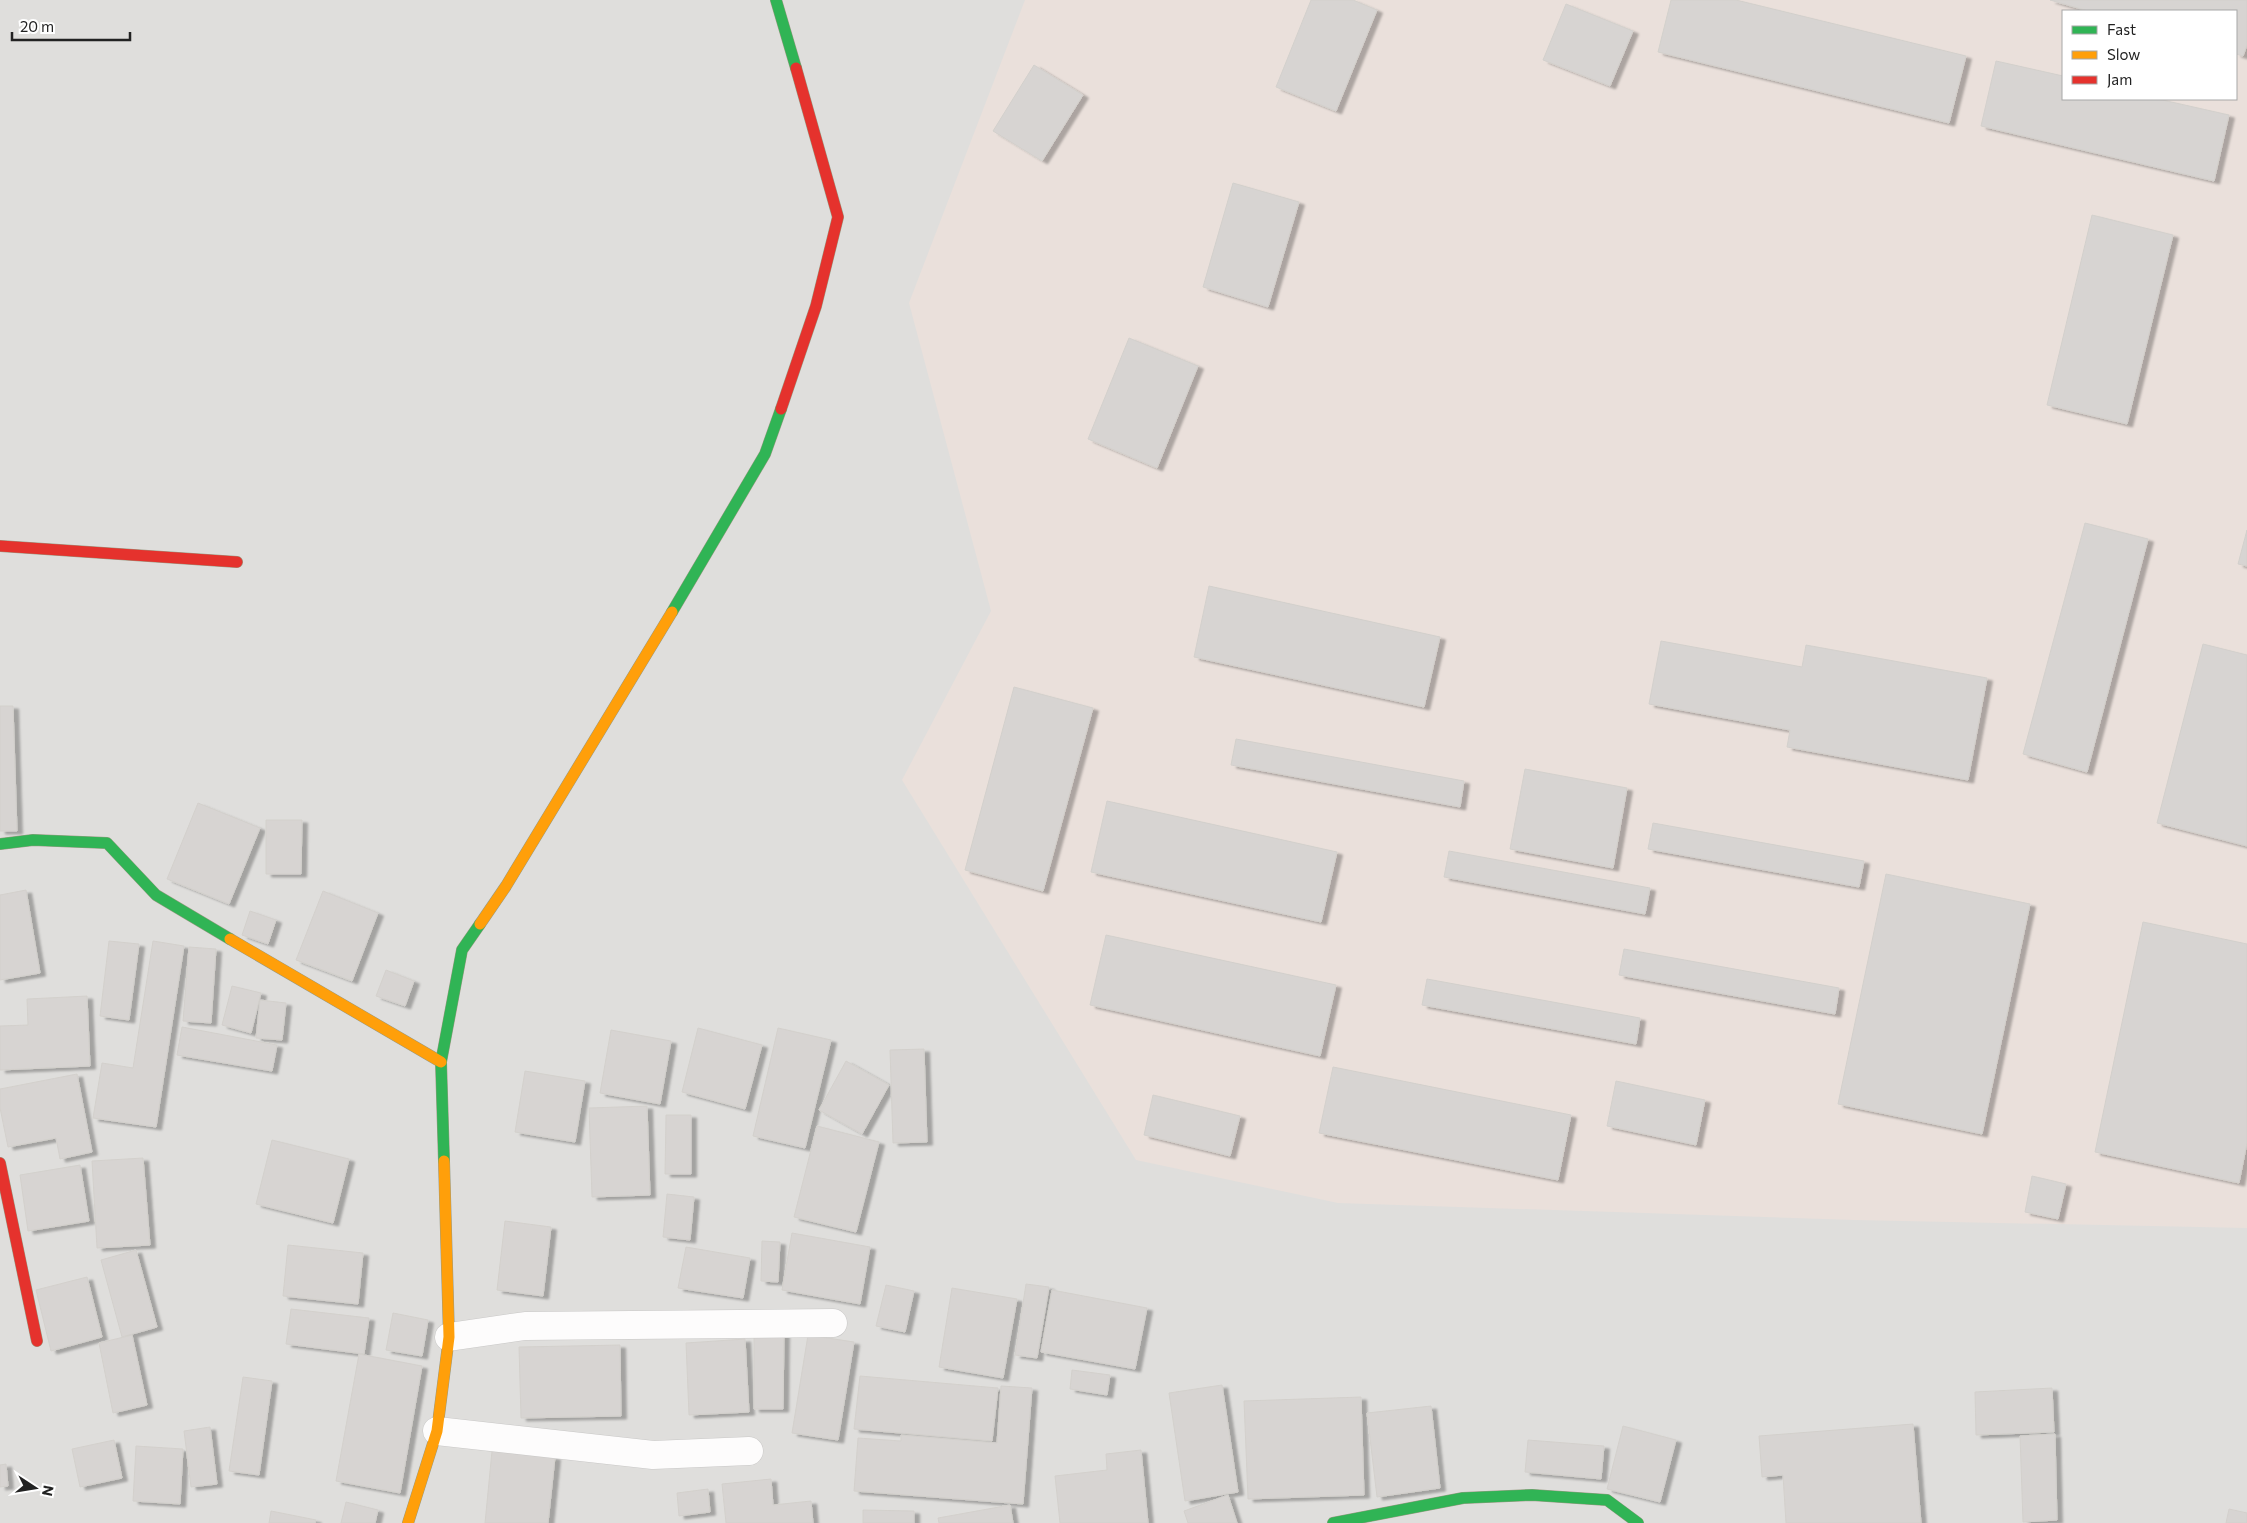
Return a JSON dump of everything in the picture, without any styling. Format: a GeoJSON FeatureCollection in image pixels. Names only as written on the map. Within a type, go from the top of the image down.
{"type":"FeatureCollection","features":[{"type":"Feature","properties":{"kind":"street"},"geometry":{"type":"LineString","coordinates":[[408,1523],[437,1430],[449,1337],[441,1062],[462,950],[506,886],[633,679],[765,454],[816,306],[838,217],[776,0]]}},
{"type":"Feature","properties":{"kind":"street"},"geometry":{"type":"LineString","coordinates":[[0,546],[238,562]]}},
{"type":"Feature","properties":{"kind":"street"},"geometry":{"type":"LineString","coordinates":[[0,844],[33,840],[107,843],[156,895],[441,1062]]}},
{"type":"Feature","properties":{"kind":"street"},"geometry":{"type":"LineString","coordinates":[[0,1163],[37,1342]]}},
{"type":"Feature","properties":{"kind":"street"},"geometry":{"type":"LineString","coordinates":[[449,1337],[525,1326],[833,1323]]}},
{"type":"Feature","properties":{"kind":"street"},"geometry":{"type":"LineString","coordinates":[[437,1430],[653,1455],[749,1450]]}},
{"type":"Feature","properties":{"kind":"street"},"geometry":{"type":"LineString","coordinates":[[1333,1523],[1463,1498],[1532,1495],[1607,1500],[1638,1523]]}},
{"type":"Feature","properties":{"kind":"shaded area"},"geometry":{"type":"Polygon","coordinates":[[[0,0],[2247,0],[2247,1523],[0,1523],[0,0]]]}},
{"type":"Feature","properties":{"kind":"shaded area"},"geometry":{"type":"Polygon","coordinates":[[[1025,0],[2247,0],[2247,1228],[1855,1220],[1338,1203],[1136,1160],[902,780],[991,611],[909,303],[1025,0]]]}},
{"type":"Feature","properties":{"kind":"building"},"geometry":{"type":"Polygon","coordinates":[[[1311,0],[1353,0],[1377,10],[1336,111],[1276,87],[1311,0]]]}},
{"type":"Feature","properties":{"kind":"building"},"geometry":{"type":"Polygon","coordinates":[[[1671,0],[1736,0],[1966,56],[1949,123],[1658,52],[1671,0]]]}},
{"type":"Feature","properties":{"kind":"building"},"geometry":{"type":"Polygon","coordinates":[[[2050,0],[2247,0],[2247,45],[2243,56],[2237,54],[2237,10],[2085,10],[2050,0]]]}},
{"type":"Feature","properties":{"kind":"building"},"geometry":{"type":"Polygon","coordinates":[[[1566,4],[1633,31],[1610,86],[1543,60],[1566,4]]]}},
{"type":"Feature","properties":{"kind":"building"},"geometry":{"type":"Polygon","coordinates":[[[1996,61],[2062,76],[2062,100],[2162,100],[2229,115],[2214,181],[1981,126],[1996,61]]]}},
{"type":"Feature","properties":{"kind":"building"},"geometry":{"type":"Polygon","coordinates":[[[1034,65],[1083,95],[1042,161],[993,131],[1034,65]]]}},
{"type":"Feature","properties":{"kind":"building"},"geometry":{"type":"Polygon","coordinates":[[[1233,183],[1299,202],[1268,307],[1203,287],[1233,183]]]}},
{"type":"Feature","properties":{"kind":"building"},"geometry":{"type":"Polygon","coordinates":[[[2092,215],[2173,235],[2127,424],[2047,405],[2092,215]]]}},
{"type":"Feature","properties":{"kind":"building"},"geometry":{"type":"Polygon","coordinates":[[[1129,338],[1198,366],[1157,468],[1088,439],[1129,338]]]}},
{"type":"Feature","properties":{"kind":"building"},"geometry":{"type":"Polygon","coordinates":[[[2085,523],[2148,539],[2087,772],[2023,754],[2085,523]]]}},
{"type":"Feature","properties":{"kind":"building"},"geometry":{"type":"Polygon","coordinates":[[[2247,530],[2247,566],[2238,564],[2247,530]]]}},
{"type":"Feature","properties":{"kind":"building"},"geometry":{"type":"Polygon","coordinates":[[[1209,586],[1440,637],[1424,707],[1194,657],[1209,586]]]}},
{"type":"Feature","properties":{"kind":"building"},"geometry":{"type":"Polygon","coordinates":[[[1661,641],[1802,667],[1806,645],[1987,678],[1968,780],[1787,747],[1790,730],[1649,704],[1661,641]]]}},
{"type":"Feature","properties":{"kind":"building"},"geometry":{"type":"Polygon","coordinates":[[[2203,644],[2247,655],[2247,846],[2157,823],[2203,644]]]}},
{"type":"Feature","properties":{"kind":"building"},"geometry":{"type":"Polygon","coordinates":[[[1014,687],[1093,708],[1043,891],[965,870],[1014,687]]]}},
{"type":"Feature","properties":{"kind":"building"},"geometry":{"type":"Polygon","coordinates":[[[0,706],[13,706],[17,831],[0,831],[0,706]]]}},
{"type":"Feature","properties":{"kind":"building"},"geometry":{"type":"Polygon","coordinates":[[[1236,739],[1464,781],[1460,807],[1231,765],[1236,739]]]}},
{"type":"Feature","properties":{"kind":"building"},"geometry":{"type":"Polygon","coordinates":[[[1525,769],[1627,788],[1613,868],[1510,849],[1525,769]]]}},
{"type":"Feature","properties":{"kind":"building"},"geometry":{"type":"Polygon","coordinates":[[[1107,801],[1337,852],[1321,922],[1091,872],[1107,801]]]}},
{"type":"Feature","properties":{"kind":"building"},"geometry":{"type":"Polygon","coordinates":[[[198,803],[260,828],[229,904],[167,879],[198,803]]]}},
{"type":"Feature","properties":{"kind":"building"},"geometry":{"type":"Polygon","coordinates":[[[266,820],[302,820],[301,874],[266,874],[266,820]]]}},
{"type":"Feature","properties":{"kind":"building"},"geometry":{"type":"Polygon","coordinates":[[[1653,823],[1864,861],[1859,887],[1648,849],[1653,823]]]}},
{"type":"Feature","properties":{"kind":"building"},"geometry":{"type":"Polygon","coordinates":[[[1449,851],[1650,888],[1645,914],[1444,877],[1449,851]]]}},
{"type":"Feature","properties":{"kind":"building"},"geometry":{"type":"Polygon","coordinates":[[[1886,874],[2030,904],[1982,1134],[1838,1104],[1886,874]]]}},
{"type":"Feature","properties":{"kind":"building"},"geometry":{"type":"Polygon","coordinates":[[[26,890],[40,973],[0,980],[0,895],[26,890]]]}},
{"type":"Feature","properties":{"kind":"building"},"geometry":{"type":"Polygon","coordinates":[[[323,891],[378,913],[352,981],[296,960],[323,891]]]}},
{"type":"Feature","properties":{"kind":"building"},"geometry":{"type":"Polygon","coordinates":[[[250,911],[276,920],[268,944],[242,935],[250,911]]]}},
{"type":"Feature","properties":{"kind":"building"},"geometry":{"type":"Polygon","coordinates":[[[2143,922],[2247,944],[2247,1143],[2239,1183],[2095,1152],[2143,922]]]}},
{"type":"Feature","properties":{"kind":"building"},"geometry":{"type":"Polygon","coordinates":[[[1106,935],[1336,985],[1320,1056],[1090,1005],[1106,935]]]}},
{"type":"Feature","properties":{"kind":"building"},"geometry":{"type":"Polygon","coordinates":[[[109,941],[139,944],[129,1020],[100,1016],[109,941]]]}},
{"type":"Feature","properties":{"kind":"building"},"geometry":{"type":"Polygon","coordinates":[[[153,941],[184,946],[156,1127],[93,1118],[102,1063],[133,1068],[153,941]]]}},
{"type":"Feature","properties":{"kind":"building"},"geometry":{"type":"Polygon","coordinates":[[[189,947],[216,949],[211,1023],[183,1021],[189,947]]]}},
{"type":"Feature","properties":{"kind":"building"},"geometry":{"type":"Polygon","coordinates":[[[1624,949],[1839,988],[1835,1014],[1619,975],[1624,949]]]}},
{"type":"Feature","properties":{"kind":"building"},"geometry":{"type":"Polygon","coordinates":[[[386,970],[414,981],[405,1006],[376,996],[386,970]]]}},
{"type":"Feature","properties":{"kind":"building"},"geometry":{"type":"Polygon","coordinates":[[[1427,979],[1640,1018],[1636,1044],[1422,1005],[1427,979]]]}},
{"type":"Feature","properties":{"kind":"building"},"geometry":{"type":"Polygon","coordinates":[[[232,986],[261,993],[251,1033],[222,1025],[232,986]]]}},
{"type":"Feature","properties":{"kind":"building"},"geometry":{"type":"Polygon","coordinates":[[[87,996],[90,1066],[0,1070],[0,1026],[28,1025],[27,999],[87,996]]]}},
{"type":"Feature","properties":{"kind":"building"},"geometry":{"type":"Polygon","coordinates":[[[260,1000],[286,1003],[282,1040],[256,1038],[260,1000]]]}},
{"type":"Feature","properties":{"kind":"building"},"geometry":{"type":"Polygon","coordinates":[[[182,1027],[277,1045],[272,1071],[177,1055],[182,1027]]]}},
{"type":"Feature","properties":{"kind":"building"},"geometry":{"type":"Polygon","coordinates":[[[698,1028],[762,1045],[745,1109],[682,1092],[698,1028]]]}},
{"type":"Feature","properties":{"kind":"building"},"geometry":{"type":"Polygon","coordinates":[[[778,1028],[831,1040],[805,1148],[753,1136],[778,1028]]]}},
{"type":"Feature","properties":{"kind":"building"},"geometry":{"type":"Polygon","coordinates":[[[611,1030],[671,1041],[660,1104],[600,1093],[611,1030]]]}},
{"type":"Feature","properties":{"kind":"building"},"geometry":{"type":"Polygon","coordinates":[[[924,1049],[927,1142],[893,1143],[890,1050],[924,1049]]]}},
{"type":"Feature","properties":{"kind":"building"},"geometry":{"type":"Polygon","coordinates":[[[846,1061],[889,1085],[862,1134],[819,1110],[846,1061]]]}},
{"type":"Feature","properties":{"kind":"building"},"geometry":{"type":"Polygon","coordinates":[[[1333,1067],[1571,1115],[1558,1180],[1319,1133],[1333,1067]]]}},
{"type":"Feature","properties":{"kind":"building"},"geometry":{"type":"Polygon","coordinates":[[[525,1071],[585,1081],[575,1142],[515,1132],[525,1071]]]}},
{"type":"Feature","properties":{"kind":"building"},"geometry":{"type":"Polygon","coordinates":[[[77,1074],[92,1152],[60,1159],[56,1138],[8,1147],[0,1108],[0,1089],[77,1074]]]}},
{"type":"Feature","properties":{"kind":"building"},"geometry":{"type":"Polygon","coordinates":[[[1616,1081],[1705,1100],[1696,1145],[1607,1126],[1616,1081]]]}},
{"type":"Feature","properties":{"kind":"building"},"geometry":{"type":"Polygon","coordinates":[[[1153,1095],[1240,1116],[1230,1156],[1144,1135],[1153,1095]]]}},
{"type":"Feature","properties":{"kind":"building"},"geometry":{"type":"Polygon","coordinates":[[[647,1106],[650,1195],[592,1197],[589,1108],[647,1106]]]}},
{"type":"Feature","properties":{"kind":"building"},"geometry":{"type":"Polygon","coordinates":[[[666,1115],[691,1115],[691,1174],[665,1174],[666,1115]]]}},
{"type":"Feature","properties":{"kind":"building"},"geometry":{"type":"Polygon","coordinates":[[[817,1126],[879,1142],[856,1232],[794,1217],[817,1126]]]}},
{"type":"Feature","properties":{"kind":"building"},"geometry":{"type":"Polygon","coordinates":[[[272,1140],[349,1159],[333,1223],[256,1204],[272,1140]]]}},
{"type":"Feature","properties":{"kind":"building"},"geometry":{"type":"Polygon","coordinates":[[[143,1158],[150,1245],[97,1248],[92,1161],[143,1158]]]}},
{"type":"Feature","properties":{"kind":"building"},"geometry":{"type":"Polygon","coordinates":[[[80,1165],[89,1221],[28,1231],[20,1175],[80,1165]]]}},
{"type":"Feature","properties":{"kind":"building"},"geometry":{"type":"Polygon","coordinates":[[[2032,1176],[2066,1184],[2058,1219],[2025,1212],[2032,1176]]]}},
{"type":"Feature","properties":{"kind":"building"},"geometry":{"type":"Polygon","coordinates":[[[667,1194],[694,1197],[690,1240],[663,1237],[667,1194]]]}},
{"type":"Feature","properties":{"kind":"building"},"geometry":{"type":"Polygon","coordinates":[[[505,1221],[551,1227],[543,1296],[497,1290],[505,1221]]]}},
{"type":"Feature","properties":{"kind":"building"},"geometry":{"type":"Polygon","coordinates":[[[792,1233],[870,1247],[860,1304],[782,1290],[792,1233]]]}},
{"type":"Feature","properties":{"kind":"building"},"geometry":{"type":"Polygon","coordinates":[[[762,1241],[780,1242],[778,1282],[761,1281],[762,1241]]]}},
{"type":"Feature","properties":{"kind":"building"},"geometry":{"type":"Polygon","coordinates":[[[288,1245],[363,1253],[358,1304],[283,1296],[288,1245]]]}},
{"type":"Feature","properties":{"kind":"building"},"geometry":{"type":"Polygon","coordinates":[[[686,1247],[750,1258],[743,1298],[678,1288],[686,1247]]]}},
{"type":"Feature","properties":{"kind":"building"},"geometry":{"type":"Polygon","coordinates":[[[136,1250],[157,1327],[122,1337],[101,1260],[136,1250]]]}},
{"type":"Feature","properties":{"kind":"building"},"geometry":{"type":"Polygon","coordinates":[[[87,1277],[102,1337],[51,1351],[36,1290],[87,1277]]]}},
{"type":"Feature","properties":{"kind":"building"},"geometry":{"type":"Polygon","coordinates":[[[1026,1284],[1049,1287],[1037,1358],[1015,1355],[1026,1284]]]}},
{"type":"Feature","properties":{"kind":"building"},"geometry":{"type":"Polygon","coordinates":[[[886,1285],[914,1291],[905,1332],[876,1326],[886,1285]]]}},
{"type":"Feature","properties":{"kind":"building"},"geometry":{"type":"Polygon","coordinates":[[[952,1288],[1017,1299],[1003,1378],[939,1367],[952,1288]]]}},
{"type":"Feature","properties":{"kind":"building"},"geometry":{"type":"Polygon","coordinates":[[[1052,1290],[1147,1308],[1135,1369],[1041,1352],[1052,1290]]]}},
{"type":"Feature","properties":{"kind":"building"},"geometry":{"type":"Polygon","coordinates":[[[291,1309],[369,1318],[364,1354],[286,1344],[291,1309]]]}},
{"type":"Feature","properties":{"kind":"building"},"geometry":{"type":"Polygon","coordinates":[[[393,1313],[428,1320],[422,1356],[386,1350],[393,1313]]]}},
{"type":"Feature","properties":{"kind":"building"},"geometry":{"type":"Polygon","coordinates":[[[754,1333],[784,1333],[783,1409],[754,1409],[754,1333]]]}},
{"type":"Feature","properties":{"kind":"building"},"geometry":{"type":"Polygon","coordinates":[[[132,1335],[147,1405],[113,1413],[99,1343],[132,1335]]]}},
{"type":"Feature","properties":{"kind":"building"},"geometry":{"type":"Polygon","coordinates":[[[808,1335],[854,1342],[838,1440],[792,1433],[808,1335]]]}},
{"type":"Feature","properties":{"kind":"building"},"geometry":{"type":"Polygon","coordinates":[[[745,1339],[749,1412],[689,1415],[686,1343],[745,1339]]]}},
{"type":"Feature","properties":{"kind":"building"},"geometry":{"type":"Polygon","coordinates":[[[620,1345],[621,1416],[521,1418],[519,1347],[620,1345]]]}},
{"type":"Feature","properties":{"kind":"building"},"geometry":{"type":"Polygon","coordinates":[[[359,1354],[422,1366],[400,1493],[336,1481],[359,1354]]]}},
{"type":"Feature","properties":{"kind":"building"},"geometry":{"type":"Polygon","coordinates":[[[1072,1370],[1110,1375],[1107,1395],[1070,1389],[1072,1370]]]}},
{"type":"Feature","properties":{"kind":"building"},"geometry":{"type":"Polygon","coordinates":[[[860,1376],[998,1388],[992,1441],[854,1429],[860,1376]]]}},
{"type":"Feature","properties":{"kind":"building"},"geometry":{"type":"Polygon","coordinates":[[[243,1377],[272,1381],[259,1475],[229,1471],[243,1377]]]}},
{"type":"Feature","properties":{"kind":"building"},"geometry":{"type":"Polygon","coordinates":[[[1222,1385],[1238,1492],[1185,1501],[1169,1393],[1222,1385]]]}},
{"type":"Feature","properties":{"kind":"building"},"geometry":{"type":"Polygon","coordinates":[[[1001,1386],[1032,1388],[1023,1504],[854,1491],[858,1438],[901,1441],[901,1435],[997,1443],[1001,1386]]]}},
{"type":"Feature","properties":{"kind":"building"},"geometry":{"type":"Polygon","coordinates":[[[2052,1388],[2054,1432],[1976,1435],[1975,1392],[2052,1388]]]}},
{"type":"Feature","properties":{"kind":"building"},"geometry":{"type":"Polygon","coordinates":[[[1361,1397],[1364,1495],[1248,1499],[1244,1401],[1361,1397]]]}},
{"type":"Feature","properties":{"kind":"building"},"geometry":{"type":"Polygon","coordinates":[[[1431,1406],[1440,1488],[1377,1497],[1367,1413],[1431,1406]]]}},
{"type":"Feature","properties":{"kind":"building"},"geometry":{"type":"Polygon","coordinates":[[[1913,1424],[1921,1523],[1786,1523],[1783,1475],[1762,1477],[1759,1436],[1913,1424]]]}},
{"type":"Feature","properties":{"kind":"building"},"geometry":{"type":"Polygon","coordinates":[[[1623,1426],[1676,1440],[1660,1502],[1607,1489],[1623,1426]]]}},
{"type":"Feature","properties":{"kind":"building"},"geometry":{"type":"Polygon","coordinates":[[[210,1427],[217,1484],[191,1487],[184,1431],[210,1427]]]}},
{"type":"Feature","properties":{"kind":"building"},"geometry":{"type":"Polygon","coordinates":[[[2055,1434],[2057,1520],[2023,1522],[2020,1436],[2055,1434]]]}},
{"type":"Feature","properties":{"kind":"building"},"geometry":{"type":"Polygon","coordinates":[[[114,1440],[122,1478],[80,1487],[72,1449],[114,1440]]]}},
{"type":"Feature","properties":{"kind":"building"},"geometry":{"type":"Polygon","coordinates":[[[1528,1440],[1604,1446],[1601,1479],[1525,1472],[1528,1440]]]}},
{"type":"Feature","properties":{"kind":"building"},"geometry":{"type":"Polygon","coordinates":[[[136,1446],[183,1449],[180,1504],[133,1501],[136,1446]]]}},
{"type":"Feature","properties":{"kind":"building"},"geometry":{"type":"Polygon","coordinates":[[[1141,1450],[1148,1523],[1060,1523],[1055,1476],[1107,1470],[1106,1454],[1141,1450]]]}},
{"type":"Feature","properties":{"kind":"building"},"geometry":{"type":"Polygon","coordinates":[[[492,1451],[555,1457],[548,1523],[485,1523],[492,1451]]]}},
{"type":"Feature","properties":{"kind":"building"},"geometry":{"type":"Polygon","coordinates":[[[6,1464],[8,1486],[0,1487],[0,1465],[6,1464]]]}},
{"type":"Feature","properties":{"kind":"building"},"geometry":{"type":"Polygon","coordinates":[[[771,1479],[773,1505],[811,1501],[813,1523],[726,1523],[722,1484],[771,1479]]]}},
{"type":"Feature","properties":{"kind":"building"},"geometry":{"type":"Polygon","coordinates":[[[708,1489],[710,1512],[679,1516],[677,1493],[708,1489]]]}},
{"type":"Feature","properties":{"kind":"building"},"geometry":{"type":"Polygon","coordinates":[[[1228,1495],[1237,1523],[1188,1523],[1184,1511],[1228,1495]]]}},
{"type":"Feature","properties":{"kind":"building"},"geometry":{"type":"Polygon","coordinates":[[[346,1502],[378,1510],[375,1523],[341,1523],[346,1502]]]}},
{"type":"Feature","properties":{"kind":"building"},"geometry":{"type":"Polygon","coordinates":[[[1010,1505],[1013,1523],[939,1523],[938,1518],[1010,1505]]]}},
{"type":"Feature","properties":{"kind":"building"},"geometry":{"type":"Polygon","coordinates":[[[2229,1509],[2247,1513],[2247,1523],[2226,1523],[2229,1509]]]}},
{"type":"Feature","properties":{"kind":"building"},"geometry":{"type":"Polygon","coordinates":[[[863,1510],[914,1511],[914,1523],[863,1523],[863,1510]]]}},
{"type":"Feature","properties":{"kind":"building"},"geometry":{"type":"Polygon","coordinates":[[[271,1511],[316,1520],[315,1523],[269,1523],[271,1511]]]}},
{"type":"Feature","properties":{"kind":"traffic: fast"},"geometry":{"type":"LineString","coordinates":[[776,0],[796,68]]}},
{"type":"Feature","properties":{"kind":"traffic: fast"},"geometry":{"type":"LineString","coordinates":[[672,612],[765,454],[781,409]]}},
{"type":"Feature","properties":{"kind":"traffic: fast"},"geometry":{"type":"LineString","coordinates":[[0,844],[33,840],[107,843],[156,895],[230,939]]}},
{"type":"Feature","properties":{"kind":"traffic: fast"},"geometry":{"type":"LineString","coordinates":[[444,1161],[441,1062],[462,950],[480,924]]}},
{"type":"Feature","properties":{"kind":"traffic: fast"},"geometry":{"type":"LineString","coordinates":[[1333,1523],[1463,1498],[1532,1495],[1607,1500],[1638,1523]]}},
{"type":"Feature","properties":{"kind":"traffic: slow"},"geometry":{"type":"LineString","coordinates":[[480,924],[506,886],[672,612]]}},
{"type":"Feature","properties":{"kind":"traffic: slow"},"geometry":{"type":"LineString","coordinates":[[230,939],[441,1062]]}},
{"type":"Feature","properties":{"kind":"traffic: slow"},"geometry":{"type":"LineString","coordinates":[[408,1523],[437,1431],[449,1337],[444,1161]]}},
{"type":"Feature","properties":{"kind":"traffic: jam"},"geometry":{"type":"LineString","coordinates":[[781,409],[816,306],[838,217],[796,68]]}},
{"type":"Feature","properties":{"kind":"traffic: jam"},"geometry":{"type":"LineString","coordinates":[[0,546],[237,562]]}},
{"type":"Feature","properties":{"kind":"traffic: jam"},"geometry":{"type":"LineString","coordinates":[[0,1163],[37,1341]]}}]}
